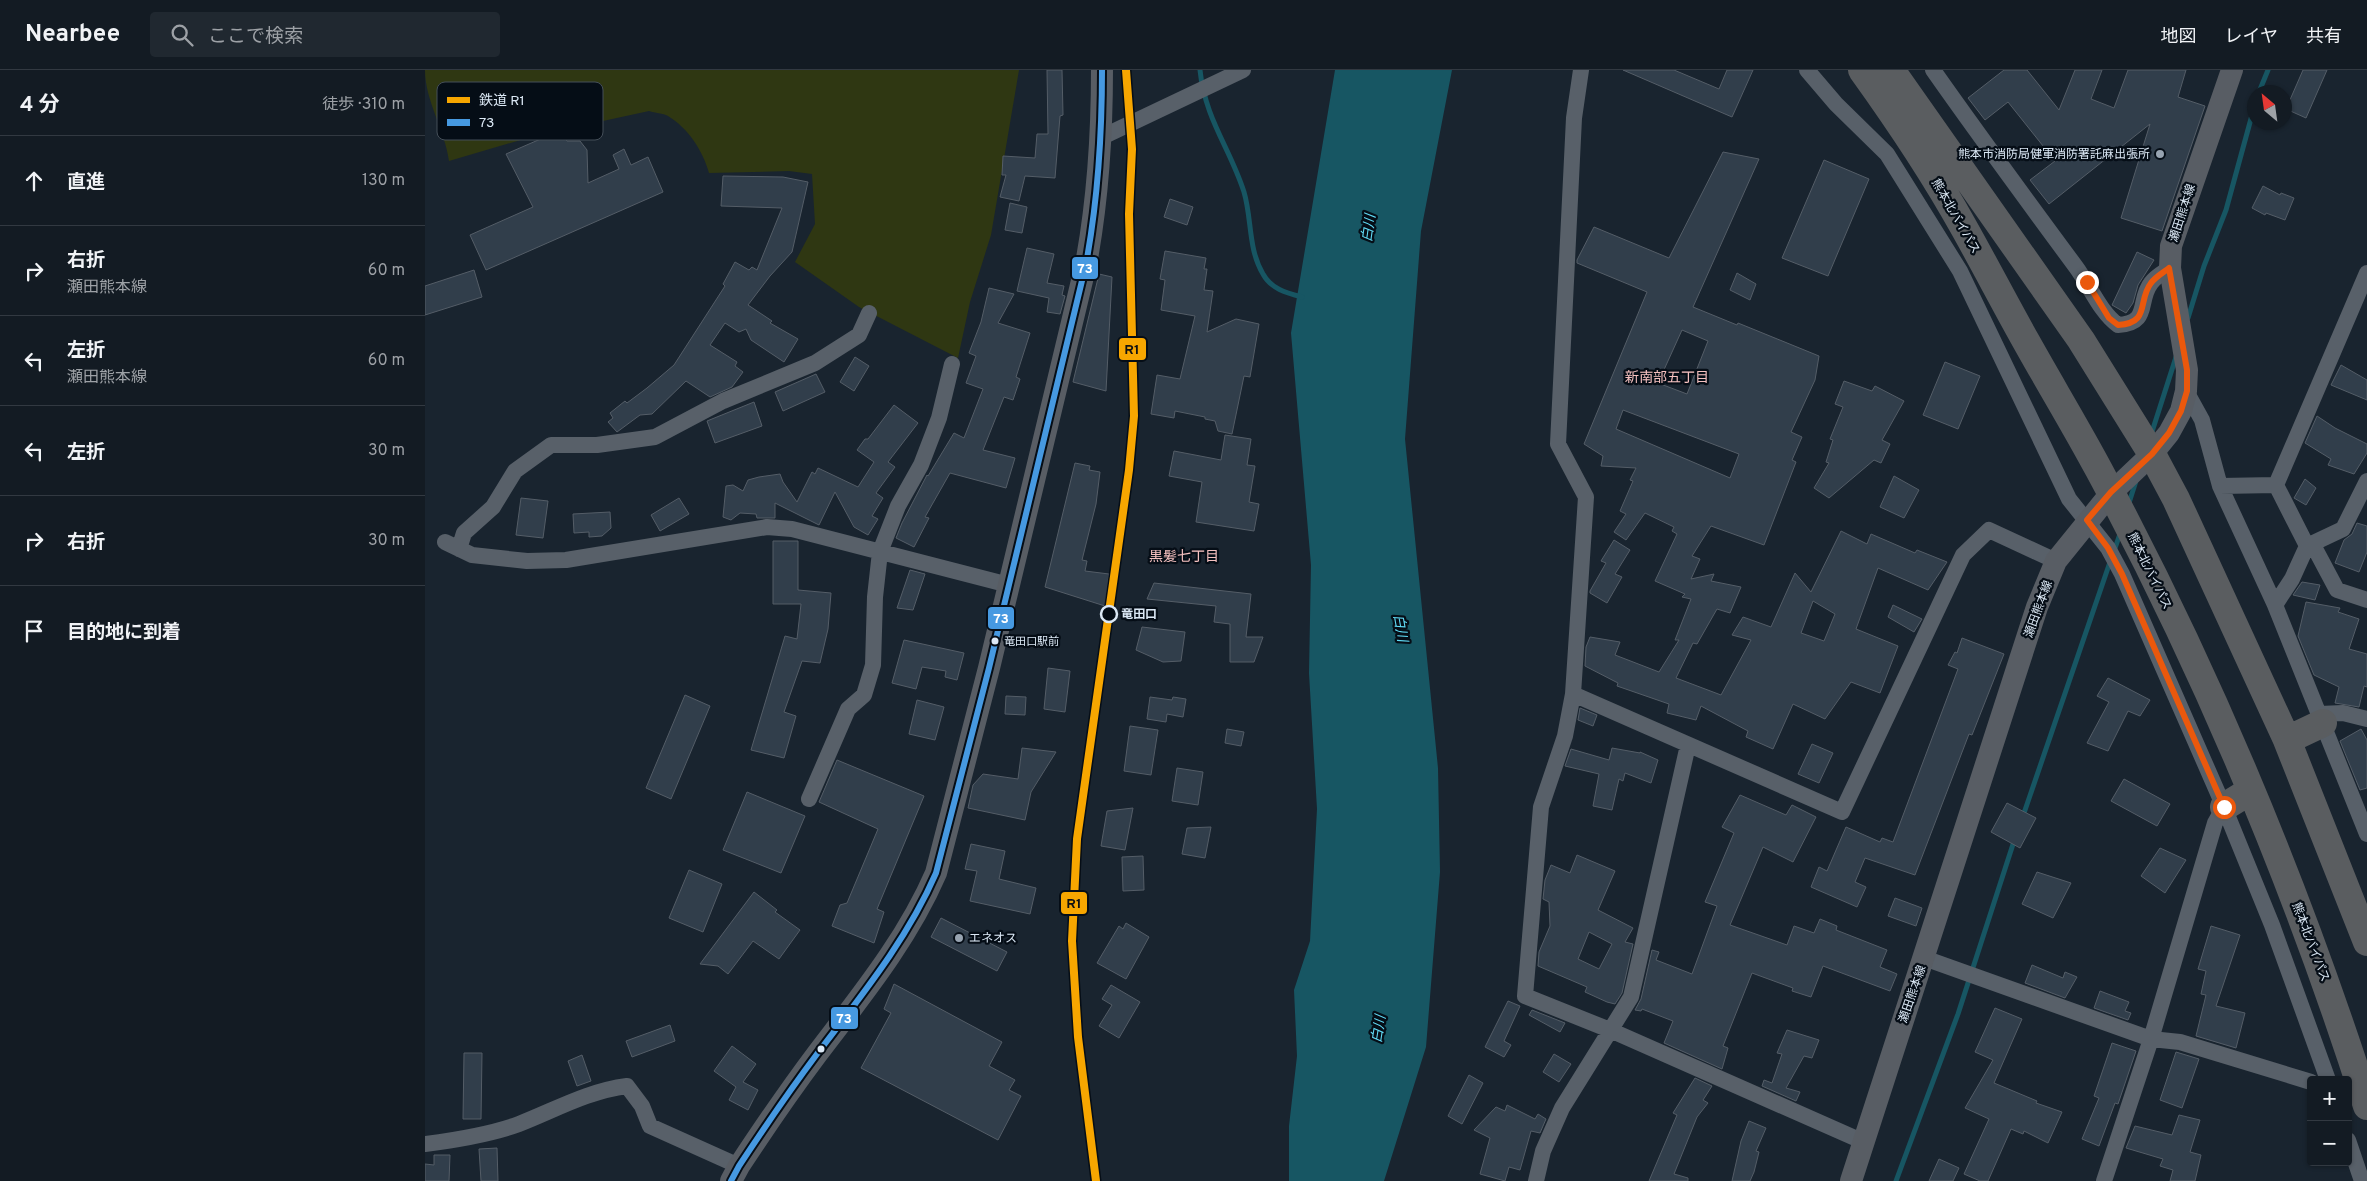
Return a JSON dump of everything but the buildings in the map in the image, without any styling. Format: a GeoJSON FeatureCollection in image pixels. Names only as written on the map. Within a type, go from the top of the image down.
{"type":"FeatureCollection","features":[{"type":"Feature","properties":{"kind":"highway","name":"熊本北バイパス"},"geometry":{"type":"LineString","coordinates":[[1862,70],[1900,123],[1962,224],[2111,492],[2165,600],[2227,732],[2280,860],[2330,992],[2367,1106]]}},
{"type":"Feature","properties":{"kind":"highway"},"geometry":{"type":"LineString","coordinates":[[1891,70],[2081,340],[2152,454],[2176,499],[2287,740],[2367,942]]}},
{"type":"Feature","properties":{"kind":"highway"},"geometry":{"type":"LineString","coordinates":[[2287,740],[2321,718]]}},
{"type":"Feature","properties":{"kind":"highway"},"geometry":{"type":"LineString","coordinates":[[2224,807],[2250,791]]}},
{"type":"Feature","properties":{"kind":"main road"},"geometry":{"type":"LineString","coordinates":[[735,1174],[804,1071],[892,954],[923,904],[936,873],[1009,585],[1086,264],[1096,211],[1102,138],[1102,70]]}},
{"type":"Feature","properties":{"kind":"main road","name":"瀬田熊本線"},"geometry":{"type":"LineString","coordinates":[[1851,1181],[1888,1061],[1924,958],[2037,608],[2055,561],[2111,492],[2152,454],[2169,433],[2187,391],[2186,362],[2169,268],[2171,246],[2232,70]]}},
{"type":"Feature","properties":{"kind":"street"},"geometry":{"type":"LineString","coordinates":[[1102,138],[1243,70]]}},
{"type":"Feature","properties":{"kind":"street"},"geometry":{"type":"LineString","coordinates":[[1581,70],[1574,118],[1558,444],[1586,497],[1573,694],[1565,736],[1541,807],[1525,996],[1610,1030],[1864,1142]]}},
{"type":"Feature","properties":{"kind":"street"},"geometry":{"type":"LineString","coordinates":[[1807,70],[1836,104],[1887,154],[1960,271],[2069,499],[2108,548],[2122,574],[2224,807],[2272,925],[2327,1076]]}},
{"type":"Feature","properties":{"kind":"street"},"geometry":{"type":"LineString","coordinates":[[1933,70],[1994,157],[2087,282],[2109,318],[2118,325],[2130,324],[2140,316],[2150,283],[2169,268]]}},
{"type":"Feature","properties":{"kind":"street"},"geometry":{"type":"LineString","coordinates":[[2276,485],[2367,273]]}},
{"type":"Feature","properties":{"kind":"street"},"geometry":{"type":"LineString","coordinates":[[869,313],[859,336],[815,364],[723,401],[655,437],[597,445],[551,445],[515,471],[493,507],[452,545],[472,554],[527,561],[565,560],[767,527],[792,529],[1009,585]]}},
{"type":"Feature","properties":{"kind":"street"},"geometry":{"type":"LineString","coordinates":[[809,799],[848,709],[864,695],[873,665],[875,597],[880,552],[898,506],[921,465],[939,418],[952,364]]}},
{"type":"Feature","properties":{"kind":"street"},"geometry":{"type":"LineString","coordinates":[[2187,391],[2202,420],[2220,486],[2275,605],[2367,834]]}},
{"type":"Feature","properties":{"kind":"street"},"geometry":{"type":"LineString","coordinates":[[2275,605],[2292,579],[2309,545],[2343,529],[2367,481]]}},
{"type":"Feature","properties":{"kind":"street"},"geometry":{"type":"LineString","coordinates":[[2220,486],[2276,485]]}},
{"type":"Feature","properties":{"kind":"street"},"geometry":{"type":"LineString","coordinates":[[2276,485],[2309,545],[2337,590],[2367,600]]}},
{"type":"Feature","properties":{"kind":"street"},"geometry":{"type":"LineString","coordinates":[[1573,694],[1842,812],[1963,555],[1989,530],[2055,561]]}},
{"type":"Feature","properties":{"kind":"street"},"geometry":{"type":"LineString","coordinates":[[2321,718],[2343,713],[2367,719]]}},
{"type":"Feature","properties":{"kind":"street"},"geometry":{"type":"LineString","coordinates":[[1536,1181],[1543,1152],[1562,1108],[1631,998],[1688,746]]}},
{"type":"Feature","properties":{"kind":"street"},"geometry":{"type":"LineString","coordinates":[[2104,1181],[2151,1039],[2215,823],[2224,807]]}},
{"type":"Feature","properties":{"kind":"street"},"geometry":{"type":"LineString","coordinates":[[1924,958],[2151,1039],[2180,1042],[2307,1081]]}},
{"type":"Feature","properties":{"kind":"street"},"geometry":{"type":"LineString","coordinates":[[425,1144],[469,1137],[517,1124],[602,1090],[627,1086],[642,1106],[650,1126],[735,1174]]}},
{"type":"Feature","properties":{"kind":"street"},"geometry":{"type":"LineString","coordinates":[[2352,1152],[2362,1181]]}},
{"type":"Feature","properties":{"kind":"green space"},"geometry":{"type":"Polygon","coordinates":[[[425,70],[1019,70],[991,235],[970,302],[958,358],[859,307],[795,262],[815,224],[812,174],[789,171],[709,173],[703,156],[694,141],[682,127],[666,115],[649,111],[603,121],[603,82],[437,82],[437,118],[426,82],[425,70]]]}},
{"type":"Feature","properties":{"kind":"green space"},"geometry":{"type":"Polygon","coordinates":[[[445,140],[520,140],[449,161],[445,140]]]}},
{"type":"Feature","properties":{"kind":"water","name":"白川"},"geometry":{"type":"Polygon","coordinates":[[[1335,70],[1452,70],[1421,231],[1405,439],[1438,768],[1440,872],[1426,1047],[1384,1181],[1289,1181],[1289,1126],[1297,1056],[1294,990],[1310,941],[1317,809],[1309,673],[1311,565],[1291,333],[1335,70]]]}},
{"type":"Feature","properties":{"kind":"waterway"},"geometry":{"type":"LineString","coordinates":[[1200,70],[1212,119],[1244,192],[1258,264],[1266,279],[1275,287],[1302,297]]}},
{"type":"Feature","properties":{"kind":"waterway"},"geometry":{"type":"LineString","coordinates":[[2262,85],[2268,70]]}},
{"type":"Feature","properties":{"kind":"waterway"},"geometry":{"type":"LineString","coordinates":[[2188,318],[2204,266],[2226,210],[2248,130]]}},
{"type":"Feature","properties":{"kind":"waterway"},"geometry":{"type":"LineString","coordinates":[[2151,435],[2176,357]]}},
{"type":"Feature","properties":{"kind":"waterway"},"geometry":{"type":"LineString","coordinates":[[2128,506],[2136,481]]}},
{"type":"Feature","properties":{"kind":"waterway"},"geometry":{"type":"LineString","coordinates":[[2114,551],[2121,531]]}},
{"type":"Feature","properties":{"kind":"waterway"},"geometry":{"type":"LineString","coordinates":[[2023,816],[2110,562]]}},
{"type":"Feature","properties":{"kind":"waterway"},"geometry":{"type":"LineString","coordinates":[[1896,1181],[1958,1014],[2015,838]]}},
{"type":"Feature","properties":{"kind":"rail line","name":"R1"},"geometry":{"type":"LineString","coordinates":[[1096,1181],[1078,1037],[1072,941],[1077,839],[1129,470],[1134,416],[1129,214],[1132,149],[1126,70]]}},
{"type":"Feature","properties":{"kind":"transit line","name":"73"},"geometry":{"type":"LineString","coordinates":[[731,1181],[787,1095],[882,967],[911,921],[936,873],[989,668],[1086,264],[1094,216],[1099,167],[1102,70]]}},
{"type":"Feature","properties":{"kind":"place","name":"熊本市消防局健軍消防署託麻出張所"},"geometry":{"type":"Point","coordinates":[2160,154]}},
{"type":"Feature","properties":{"kind":"place","name":"竜田口"},"geometry":{"type":"Point","coordinates":[1109,614]}},
{"type":"Feature","properties":{"kind":"place","name":"竜田口駅前"},"geometry":{"type":"Point","coordinates":[995,641]}},
{"type":"Feature","properties":{"kind":"place","name":"エネオス"},"geometry":{"type":"Point","coordinates":[959,938]}},
{"type":"Feature","properties":{"kind":"district","name":"新南部五丁目"},"geometry":{"type":"Point","coordinates":[1667,377]}},
{"type":"Feature","properties":{"kind":"district","name":"黒髪七丁目"},"geometry":{"type":"Point","coordinates":[1184,556]}},
{"type":"Feature","properties":{"kind":"route"},"geometry":{"type":"LineString","coordinates":[[2087,282],[2109,318],[2118,325],[2130,324],[2140,316],[2150,283],[2169,268],[2187,370],[2187,391],[2181,411],[2169,433],[2152,454],[2111,492],[2087,520],[2108,548],[2122,574],[2224,807]]}}]}
